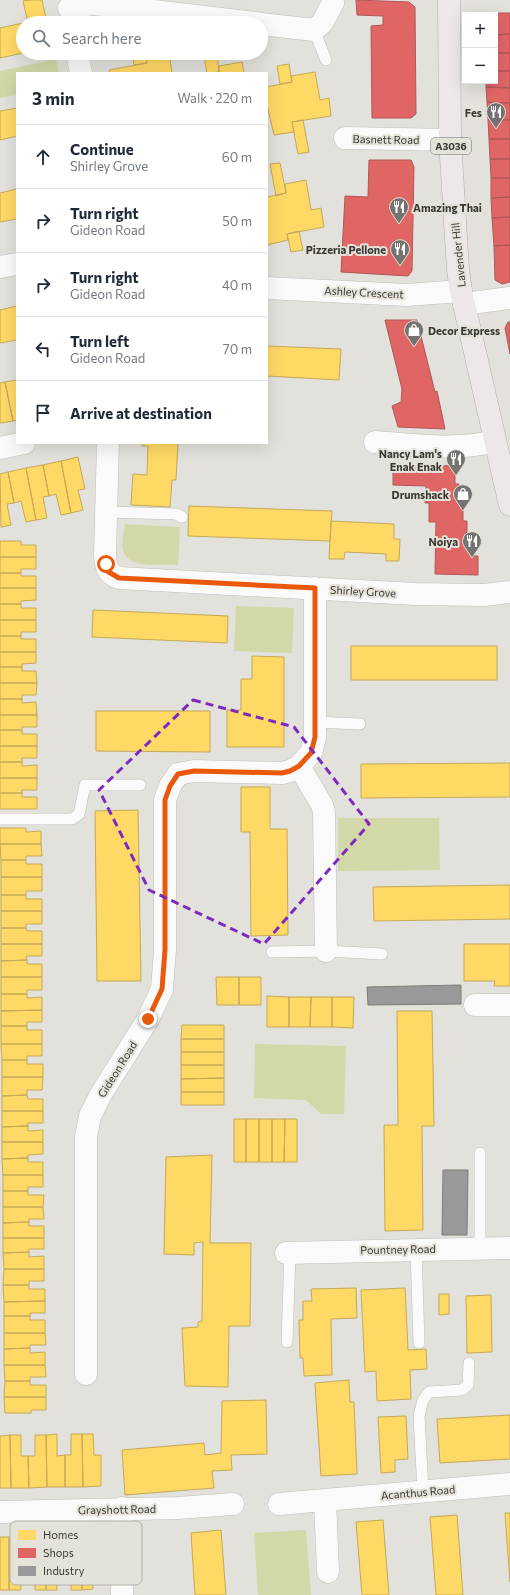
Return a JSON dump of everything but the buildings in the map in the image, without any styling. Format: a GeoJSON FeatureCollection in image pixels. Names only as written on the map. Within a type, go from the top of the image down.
{"type":"FeatureCollection","features":[{"type":"Feature","properties":{"kind":"main road","name":"Lavender Hill"},"geometry":{"type":"LineString","coordinates":[[449,0],[450,140],[455,241],[462,297],[510,505]]}},
{"type":"Feature","properties":{"kind":"street"},"geometry":{"type":"LineString","coordinates":[[268,25],[314,30],[322,23],[333,3]]}},
{"type":"Feature","properties":{"kind":"street"},"geometry":{"type":"LineString","coordinates":[[69,10],[94,4],[196,16]]}},
{"type":"Feature","properties":{"kind":"street"},"geometry":{"type":"LineString","coordinates":[[78,60],[81,72]]}},
{"type":"Feature","properties":{"kind":"street","name":"Basnett Road"},"geometry":{"type":"LineString","coordinates":[[345,138],[450,140]]}},
{"type":"Feature","properties":{"kind":"street"},"geometry":{"type":"LineString","coordinates":[[0,267],[16,264]]}},
{"type":"Feature","properties":{"kind":"street","name":"Ashley Crescent"},"geometry":{"type":"LineString","coordinates":[[268,288],[406,295],[510,298]]}},
{"type":"Feature","properties":{"kind":"street"},"geometry":{"type":"LineString","coordinates":[[375,442],[457,447],[473,446],[495,441]]}},
{"type":"Feature","properties":{"kind":"street"},"geometry":{"type":"LineString","coordinates":[[0,448],[19,444]]}},
{"type":"Feature","properties":{"kind":"street","name":"Shirley Grove"},"geometry":{"type":"LineString","coordinates":[[108,444],[106,564],[107,571],[119,578],[415,594],[477,595],[510,592]]}},
{"type":"Feature","properties":{"kind":"street","name":"Gideon Road"},"geometry":{"type":"LineString","coordinates":[[86,1374],[86,1137],[90,1116],[101,1094],[148,1019],[162,989],[165,950],[165,800],[170,786],[178,774],[194,771],[282,773],[299,766],[311,753],[315,737],[315,588]]}},
{"type":"Feature","properties":{"kind":"street"},"geometry":{"type":"LineString","coordinates":[[299,766],[322,805],[324,812],[326,952]]}},
{"type":"Feature","properties":{"kind":"street"},"geometry":{"type":"LineString","coordinates":[[475,1006],[510,1005]]}},
{"type":"Feature","properties":{"kind":"street","name":"Pountney Road"},"geometry":{"type":"LineString","coordinates":[[288,1252],[510,1248]]}},
{"type":"Feature","properties":{"kind":"street","name":"Acanthus Road"},"geometry":{"type":"LineString","coordinates":[[279,1504],[510,1484]]}},
{"type":"Feature","properties":{"kind":"street"},"geometry":{"type":"LineString","coordinates":[[326,1500],[328,1572]]}},
{"type":"Feature","properties":{"kind":"street","name":"Grayshott Road"},"geometry":{"type":"LineString","coordinates":[[0,1512],[233,1504]]}},
{"type":"Feature","properties":{"kind":"street"},"geometry":{"type":"LineString","coordinates":[[122,1508],[122,1521]]}},
{"type":"Feature","properties":{"kind":"lane"},"geometry":{"type":"LineString","coordinates":[[314,30],[326,60]]}},
{"type":"Feature","properties":{"kind":"lane"},"geometry":{"type":"LineString","coordinates":[[106,512],[176,514],[182,517]]}},
{"type":"Feature","properties":{"kind":"lane"},"geometry":{"type":"LineString","coordinates":[[315,722],[360,724]]}},
{"type":"Feature","properties":{"kind":"lane"},"geometry":{"type":"LineString","coordinates":[[0,819],[72,819],[79,814],[85,785],[140,785]]}},
{"type":"Feature","properties":{"kind":"lane"},"geometry":{"type":"LineString","coordinates":[[272,952],[382,954]]}},
{"type":"Feature","properties":{"kind":"lane"},"geometry":{"type":"LineString","coordinates":[[480,1153],[480,1248]]}},
{"type":"Feature","properties":{"kind":"lane"},"geometry":{"type":"LineString","coordinates":[[416,1249],[419,1344]]}},
{"type":"Feature","properties":{"kind":"lane"},"geometry":{"type":"LineString","coordinates":[[287,1342],[288,1252]]}},
{"type":"Feature","properties":{"kind":"lane"},"geometry":{"type":"LineString","coordinates":[[424,1491],[419,1416],[423,1400],[429,1392],[462,1390],[468,1385],[469,1364]]}},
{"type":"Feature","properties":{"kind":"highlighted area"},"geometry":{"type":"Polygon","coordinates":[[[193,700],[294,727],[369,824],[264,944],[149,890],[99,790],[193,700]]]}},
{"type":"Feature","properties":{"kind":"green space"},"geometry":{"type":"Polygon","coordinates":[[[56,60],[59,72],[16,72],[16,95],[0,98],[0,71],[56,60]]]}},
{"type":"Feature","properties":{"kind":"green space"},"geometry":{"type":"Polygon","coordinates":[[[125,524],[180,527],[178,565],[146,565],[131,561],[126,556],[122,547],[125,524]]]}},
{"type":"Feature","properties":{"kind":"green space"},"geometry":{"type":"Polygon","coordinates":[[[236,606],[294,608],[292,653],[234,651],[236,606]]]}},
{"type":"Feature","properties":{"kind":"green space"},"geometry":{"type":"Polygon","coordinates":[[[338,818],[439,818],[440,870],[338,871],[338,818]]]}},
{"type":"Feature","properties":{"kind":"green space"},"geometry":{"type":"Polygon","coordinates":[[[255,1044],[346,1046],[344,1114],[321,1114],[306,1100],[254,1098],[255,1044]]]}},
{"type":"Feature","properties":{"kind":"green space"},"geometry":{"type":"Polygon","coordinates":[[[306,1530],[311,1595],[258,1595],[254,1533],[306,1530]]]}},
{"type":"Feature","properties":{"kind":"place","name":"Fes"},"geometry":{"type":"Point","coordinates":[496,129]}},
{"type":"Feature","properties":{"kind":"place","name":"Amazing Thai"},"geometry":{"type":"Point","coordinates":[399,224]}},
{"type":"Feature","properties":{"kind":"place","name":"Pizzeria Pellone"},"geometry":{"type":"Point","coordinates":[400,266]}},
{"type":"Feature","properties":{"kind":"place","name":"Decor Express"},"geometry":{"type":"Point","coordinates":[414,347]}},
{"type":"Feature","properties":{"kind":"place","name":"Nancy Lam's Enak Enak"},"geometry":{"type":"Point","coordinates":[456,476]}},
{"type":"Feature","properties":{"kind":"place","name":"Drumshack"},"geometry":{"type":"Point","coordinates":[463,511]}},
{"type":"Feature","properties":{"kind":"place","name":"Noiya"},"geometry":{"type":"Point","coordinates":[472,558]}},
{"type":"Feature","properties":{"kind":"route"},"geometry":{"type":"LineString","coordinates":[[106,564],[107,571],[113,576],[119,578],[315,588],[315,737],[311,753],[299,766],[282,773],[194,771],[178,774],[170,786],[165,800],[165,950],[162,989],[148,1019]]}}]}
